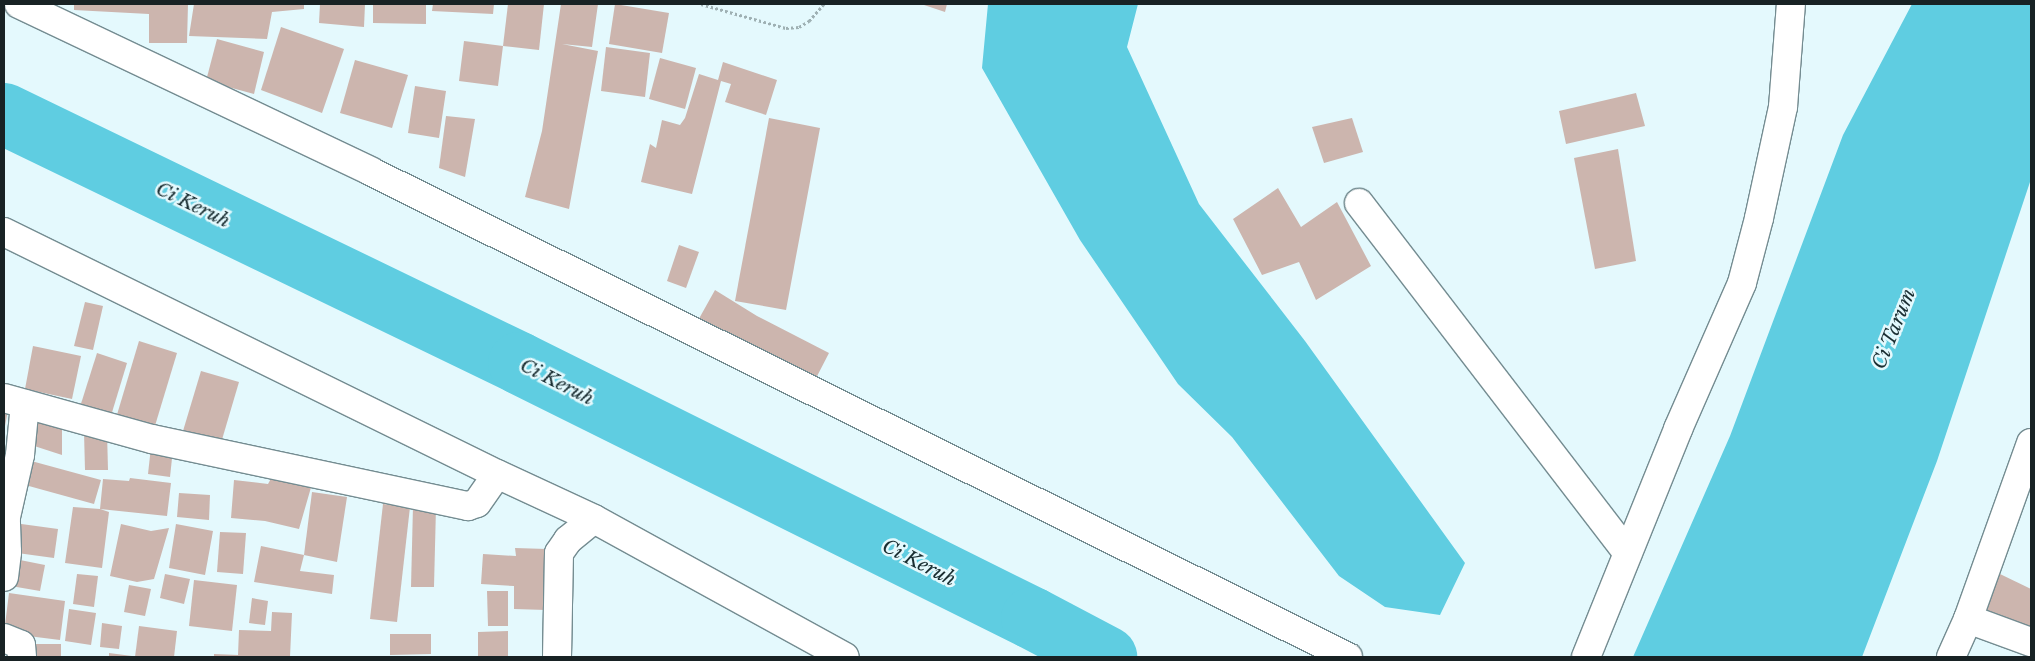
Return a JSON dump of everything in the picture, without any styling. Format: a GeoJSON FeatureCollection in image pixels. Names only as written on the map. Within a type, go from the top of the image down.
{"type":"FeatureCollection","features":[{"type":"Feature","properties":{"kind":"street"},"geometry":{"type":"LineString","coordinates":[[19,4],[370,171],[1348,657]]}},
{"type":"Feature","properties":{"kind":"street"},"geometry":{"type":"LineString","coordinates":[[1586,657],[1678,429],[1742,283],[1759,218],[1782,107],[1792,4]]}},
{"type":"Feature","properties":{"kind":"street"},"geometry":{"type":"LineString","coordinates":[[1359,203],[1628,553]]}},
{"type":"Feature","properties":{"kind":"street"},"geometry":{"type":"LineString","coordinates":[[4,232],[497,474],[594,519],[845,657]]}},
{"type":"Feature","properties":{"kind":"street"},"geometry":{"type":"LineString","coordinates":[[4,577],[7,552],[6,517],[20,455],[14,401],[152,438],[468,506],[476,503],[497,474]]}},
{"type":"Feature","properties":{"kind":"street"},"geometry":{"type":"LineString","coordinates":[[1951,657],[1968,619],[2031,443]]}},
{"type":"Feature","properties":{"kind":"street"},"geometry":{"type":"LineString","coordinates":[[557,657],[559,553],[568,540],[594,519]]}},
{"type":"Feature","properties":{"kind":"street"},"geometry":{"type":"LineString","coordinates":[[1968,619],[2031,642]]}},
{"type":"Feature","properties":{"kind":"street"},"geometry":{"type":"LineString","coordinates":[[4,638],[21,645],[22,657]]}},
{"type":"Feature","properties":{"kind":"path"},"geometry":{"type":"LineString","coordinates":[[701,4],[786,28],[799,27],[809,21],[824,4]]}},
{"type":"Feature","properties":{"kind":"water"},"geometry":{"type":"Polygon","coordinates":[[[988,4],[1138,4],[1127,47],[1199,204],[1305,341],[1465,563],[1440,615],[1385,607],[1339,576],[1232,437],[1178,384],[1080,240],[982,68],[988,4]]]}},
{"type":"Feature","properties":{"kind":"water","name":"Ci Tarum"},"geometry":{"type":"Polygon","coordinates":[[[1912,4],[2031,4],[2031,179],[1937,461],[1862,657],[1633,657],[1730,436],[1843,135],[1912,4]]]}},
{"type":"Feature","properties":{"kind":"building"},"geometry":{"type":"Polygon","coordinates":[[[74,4],[188,4],[187,43],[149,43],[149,14],[74,10],[74,4]]]}},
{"type":"Feature","properties":{"kind":"building"},"geometry":{"type":"Polygon","coordinates":[[[194,4],[304,4],[304,9],[272,12],[267,39],[189,36],[194,4]]]}},
{"type":"Feature","properties":{"kind":"building"},"geometry":{"type":"Polygon","coordinates":[[[320,4],[365,4],[364,27],[319,23],[320,4]]]}},
{"type":"Feature","properties":{"kind":"building"},"geometry":{"type":"Polygon","coordinates":[[[373,4],[426,4],[426,24],[373,23],[373,4]]]}},
{"type":"Feature","properties":{"kind":"building"},"geometry":{"type":"Polygon","coordinates":[[[433,4],[494,4],[493,14],[432,11],[433,4]]]}},
{"type":"Feature","properties":{"kind":"building"},"geometry":{"type":"Polygon","coordinates":[[[508,4],[544,4],[539,50],[503,46],[508,4]]]}},
{"type":"Feature","properties":{"kind":"building"},"geometry":{"type":"Polygon","coordinates":[[[561,4],[598,4],[592,47],[562,44],[598,51],[569,209],[525,197],[542,131],[561,4]]]}},
{"type":"Feature","properties":{"kind":"building"},"geometry":{"type":"Polygon","coordinates":[[[615,4],[669,13],[662,53],[609,44],[615,4]]]}},
{"type":"Feature","properties":{"kind":"building"},"geometry":{"type":"Polygon","coordinates":[[[921,4],[947,4],[945,12],[921,4]]]}},
{"type":"Feature","properties":{"kind":"building"},"geometry":{"type":"Polygon","coordinates":[[[281,27],[344,49],[322,113],[261,90],[281,27]]]}},
{"type":"Feature","properties":{"kind":"building"},"geometry":{"type":"Polygon","coordinates":[[[217,39],[264,52],[254,94],[206,81],[217,39]]]}},
{"type":"Feature","properties":{"kind":"building"},"geometry":{"type":"Polygon","coordinates":[[[464,41],[503,46],[498,86],[459,81],[464,41]]]}},
{"type":"Feature","properties":{"kind":"building"},"geometry":{"type":"Polygon","coordinates":[[[606,47],[650,53],[645,97],[601,91],[606,47]]]}},
{"type":"Feature","properties":{"kind":"building"},"geometry":{"type":"Polygon","coordinates":[[[660,58],[696,68],[685,109],[649,99],[660,58]]]}},
{"type":"Feature","properties":{"kind":"building"},"geometry":{"type":"Polygon","coordinates":[[[355,60],[408,75],[392,128],[340,113],[355,60]]]}},
{"type":"Feature","properties":{"kind":"building"},"geometry":{"type":"Polygon","coordinates":[[[723,62],[777,80],[766,115],[725,102],[731,84],[721,81],[692,194],[641,182],[650,144],[656,148],[662,120],[680,125],[685,118],[699,74],[718,80],[723,62]]]}},
{"type":"Feature","properties":{"kind":"building"},"geometry":{"type":"Polygon","coordinates":[[[415,86],[446,91],[439,138],[408,133],[415,86]]]}},
{"type":"Feature","properties":{"kind":"building"},"geometry":{"type":"Polygon","coordinates":[[[1636,93],[1645,126],[1566,144],[1559,111],[1636,93]]]}},
{"type":"Feature","properties":{"kind":"building"},"geometry":{"type":"Polygon","coordinates":[[[446,116],[475,119],[465,177],[439,168],[446,116]]]}},
{"type":"Feature","properties":{"kind":"building"},"geometry":{"type":"Polygon","coordinates":[[[769,118],[820,128],[786,310],[735,301],[769,118]]]}},
{"type":"Feature","properties":{"kind":"building"},"geometry":{"type":"Polygon","coordinates":[[[1352,118],[1363,152],[1324,163],[1312,127],[1352,118]]]}},
{"type":"Feature","properties":{"kind":"building"},"geometry":{"type":"Polygon","coordinates":[[[1618,149],[1636,261],[1595,269],[1574,158],[1618,149]]]}},
{"type":"Feature","properties":{"kind":"building"},"geometry":{"type":"Polygon","coordinates":[[[1278,188],[1301,227],[1337,202],[1371,266],[1316,300],[1299,262],[1262,275],[1233,219],[1278,188]]]}},
{"type":"Feature","properties":{"kind":"building"},"geometry":{"type":"Polygon","coordinates":[[[679,245],[699,252],[686,288],[667,281],[679,245]]]}},
{"type":"Feature","properties":{"kind":"building"},"geometry":{"type":"Polygon","coordinates":[[[715,290],[757,316],[829,353],[813,384],[696,324],[715,290]]]}},
{"type":"Feature","properties":{"kind":"building"},"geometry":{"type":"Polygon","coordinates":[[[85,302],[103,306],[93,350],[74,346],[85,302]]]}},
{"type":"Feature","properties":{"kind":"building"},"geometry":{"type":"Polygon","coordinates":[[[139,341],[177,353],[154,429],[116,418],[139,341]]]}},
{"type":"Feature","properties":{"kind":"building"},"geometry":{"type":"Polygon","coordinates":[[[33,346],[81,356],[72,399],[25,389],[33,346]]]}},
{"type":"Feature","properties":{"kind":"building"},"geometry":{"type":"Polygon","coordinates":[[[97,353],[127,363],[110,419],[79,410],[97,353]]]}},
{"type":"Feature","properties":{"kind":"building"},"geometry":{"type":"Polygon","coordinates":[[[201,371],[239,382],[221,443],[183,431],[201,371]]]}},
{"type":"Feature","properties":{"kind":"building"},"geometry":{"type":"Polygon","coordinates":[[[4,409],[8,410],[5,426],[4,426],[4,409]]]}},
{"type":"Feature","properties":{"kind":"building"},"geometry":{"type":"Polygon","coordinates":[[[29,414],[62,428],[62,455],[25,443],[29,414]]]}},
{"type":"Feature","properties":{"kind":"building"},"geometry":{"type":"Polygon","coordinates":[[[84,432],[107,432],[108,470],[85,470],[84,432]]]}},
{"type":"Feature","properties":{"kind":"building"},"geometry":{"type":"Polygon","coordinates":[[[151,447],[173,449],[170,477],[148,474],[151,447]]]}},
{"type":"Feature","properties":{"kind":"building"},"geometry":{"type":"Polygon","coordinates":[[[24,459],[101,480],[94,504],[18,483],[24,459]]]}},
{"type":"Feature","properties":{"kind":"building"},"geometry":{"type":"Polygon","coordinates":[[[274,473],[312,484],[299,529],[265,521],[231,518],[234,480],[268,484],[274,473]]]}},
{"type":"Feature","properties":{"kind":"building"},"geometry":{"type":"Polygon","coordinates":[[[130,478],[171,483],[167,516],[100,509],[103,479],[129,481],[130,478]]]}},
{"type":"Feature","properties":{"kind":"building"},"geometry":{"type":"Polygon","coordinates":[[[312,492],[347,497],[337,562],[304,555],[312,492]]]}},
{"type":"Feature","properties":{"kind":"building"},"geometry":{"type":"Polygon","coordinates":[[[179,493],[210,495],[209,520],[177,517],[179,493]]]}},
{"type":"Feature","properties":{"kind":"building"},"geometry":{"type":"Polygon","coordinates":[[[383,504],[410,507],[397,622],[370,619],[383,504]]]}},
{"type":"Feature","properties":{"kind":"building"},"geometry":{"type":"Polygon","coordinates":[[[413,506],[436,507],[434,587],[411,587],[413,506]]]}},
{"type":"Feature","properties":{"kind":"building"},"geometry":{"type":"Polygon","coordinates":[[[73,507],[100,509],[109,512],[102,568],[65,563],[73,507]]]}},
{"type":"Feature","properties":{"kind":"building"},"geometry":{"type":"Polygon","coordinates":[[[14,523],[58,529],[54,558],[10,552],[14,523]]]}},
{"type":"Feature","properties":{"kind":"building"},"geometry":{"type":"Polygon","coordinates":[[[121,524],[151,531],[169,528],[154,579],[137,582],[110,576],[121,524]]]}},
{"type":"Feature","properties":{"kind":"building"},"geometry":{"type":"Polygon","coordinates":[[[176,524],[213,531],[205,575],[169,568],[176,524]]]}},
{"type":"Feature","properties":{"kind":"building"},"geometry":{"type":"Polygon","coordinates":[[[220,532],[246,533],[243,574],[217,572],[220,532]]]}},
{"type":"Feature","properties":{"kind":"building"},"geometry":{"type":"Polygon","coordinates":[[[261,546],[304,555],[300,571],[334,575],[332,594],[254,582],[261,546]]]}},
{"type":"Feature","properties":{"kind":"building"},"geometry":{"type":"Polygon","coordinates":[[[515,548],[547,549],[546,610],[514,609],[514,586],[481,584],[483,554],[516,556],[515,548]]]}},
{"type":"Feature","properties":{"kind":"building"},"geometry":{"type":"Polygon","coordinates":[[[10,558],[45,565],[40,591],[5,585],[10,558]]]}},
{"type":"Feature","properties":{"kind":"building"},"geometry":{"type":"Polygon","coordinates":[[[77,574],[98,576],[94,607],[73,604],[77,574]]]}},
{"type":"Feature","properties":{"kind":"building"},"geometry":{"type":"Polygon","coordinates":[[[165,574],[190,579],[184,604],[160,598],[165,574]]]}},
{"type":"Feature","properties":{"kind":"building"},"geometry":{"type":"Polygon","coordinates":[[[2000,574],[2031,589],[2031,629],[1982,612],[2000,574]]]}},
{"type":"Feature","properties":{"kind":"building"},"geometry":{"type":"Polygon","coordinates":[[[194,580],[237,585],[232,631],[189,626],[194,580]]]}},
{"type":"Feature","properties":{"kind":"building"},"geometry":{"type":"Polygon","coordinates":[[[129,585],[151,589],[145,616],[124,612],[129,585]]]}},
{"type":"Feature","properties":{"kind":"building"},"geometry":{"type":"Polygon","coordinates":[[[487,591],[508,591],[508,626],[488,626],[487,591]]]}},
{"type":"Feature","properties":{"kind":"building"},"geometry":{"type":"Polygon","coordinates":[[[9,593],[65,601],[60,640],[4,633],[9,593]]]}},
{"type":"Feature","properties":{"kind":"building"},"geometry":{"type":"Polygon","coordinates":[[[252,598],[268,601],[265,625],[249,623],[252,598]]]}},
{"type":"Feature","properties":{"kind":"building"},"geometry":{"type":"Polygon","coordinates":[[[69,609],[96,613],[91,645],[65,641],[69,609]]]}},
{"type":"Feature","properties":{"kind":"building"},"geometry":{"type":"Polygon","coordinates":[[[272,612],[292,613],[290,657],[214,657],[214,654],[238,655],[239,630],[271,631],[272,612]]]}},
{"type":"Feature","properties":{"kind":"building"},"geometry":{"type":"Polygon","coordinates":[[[102,623],[122,626],[119,649],[100,647],[102,623]]]}},
{"type":"Feature","properties":{"kind":"building"},"geometry":{"type":"Polygon","coordinates":[[[139,626],[177,631],[174,657],[135,657],[139,626]]]}},
{"type":"Feature","properties":{"kind":"building"},"geometry":{"type":"Polygon","coordinates":[[[508,631],[508,657],[478,657],[478,632],[508,631]]]}},
{"type":"Feature","properties":{"kind":"building"},"geometry":{"type":"Polygon","coordinates":[[[390,634],[431,634],[431,654],[390,655],[390,634]]]}},
{"type":"Feature","properties":{"kind":"building"},"geometry":{"type":"Polygon","coordinates":[[[28,644],[61,644],[61,657],[27,657],[28,644]]]}},
{"type":"Feature","properties":{"kind":"building"},"geometry":{"type":"Polygon","coordinates":[[[109,653],[132,656],[132,657],[109,657],[109,653]]]}},
{"type":"Feature","properties":{"kind":"waterway","name":"Ci Keruh"},"geometry":{"type":"LineString","coordinates":[[4,114],[519,363],[1032,618],[1106,657]]}}]}
